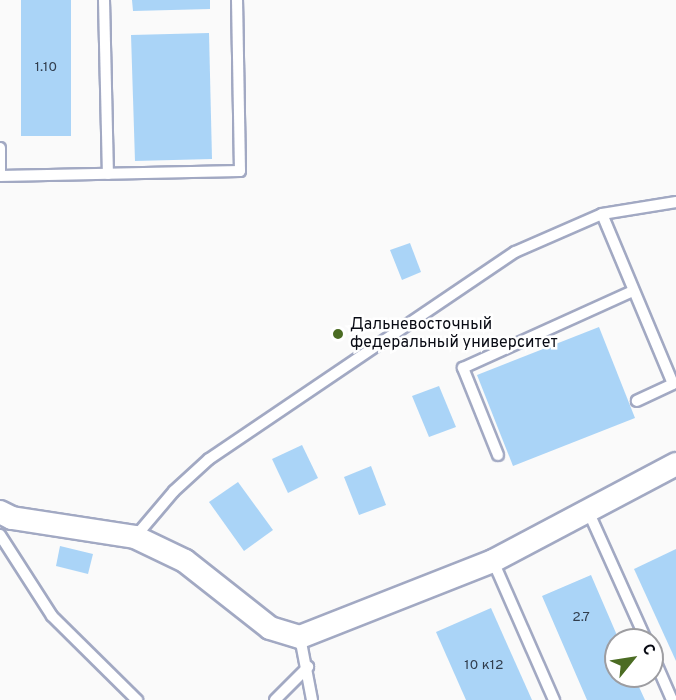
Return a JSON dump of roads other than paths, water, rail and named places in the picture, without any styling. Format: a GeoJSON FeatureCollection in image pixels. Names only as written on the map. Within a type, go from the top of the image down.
{"type":"FeatureCollection","features":[{"type":"Feature","properties":{"kind":"street"},"geometry":{"type":"LineString","coordinates":[[0,512],[12,518],[135,537],[185,561],[270,628],[300,637],[493,561],[590,513],[676,464]]}},
{"type":"Feature","properties":{"kind":"lane"},"geometry":{"type":"LineString","coordinates":[[104,0],[108,174]]}},
{"type":"Feature","properties":{"kind":"lane"},"geometry":{"type":"LineString","coordinates":[[0,148],[0,176],[240,171],[237,0]]}},
{"type":"Feature","properties":{"kind":"lane"},"geometry":{"type":"LineString","coordinates":[[135,537],[174,491],[209,459],[515,252],[602,214],[676,202]]}},
{"type":"Feature","properties":{"kind":"lane"},"geometry":{"type":"LineString","coordinates":[[602,214],[673,384],[637,401]]}},
{"type":"Feature","properties":{"kind":"lane"},"geometry":{"type":"LineString","coordinates":[[498,455],[463,368],[633,291]]}},
{"type":"Feature","properties":{"kind":"lane"},"geometry":{"type":"LineString","coordinates":[[590,513],[641,628]]}},
{"type":"Feature","properties":{"kind":"lane"},"geometry":{"type":"LineString","coordinates":[[0,536],[52,616],[136,700]]}},
{"type":"Feature","properties":{"kind":"lane"},"geometry":{"type":"LineString","coordinates":[[493,561],[554,700]]}},
{"type":"Feature","properties":{"kind":"lane"},"geometry":{"type":"LineString","coordinates":[[300,637],[308,667],[312,700]]}},
{"type":"Feature","properties":{"kind":"lane"},"geometry":{"type":"LineString","coordinates":[[275,700],[308,667]]}},
{"type":"Feature","properties":{"kind":"lane"},"geometry":{"type":"LineString","coordinates":[[664,682],[672,700]]}},
{"type":"Feature","properties":{"kind":"place","name":"Дальневосточный федеральный университет"},"geometry":{"type":"Point","coordinates":[338,334]}}]}
